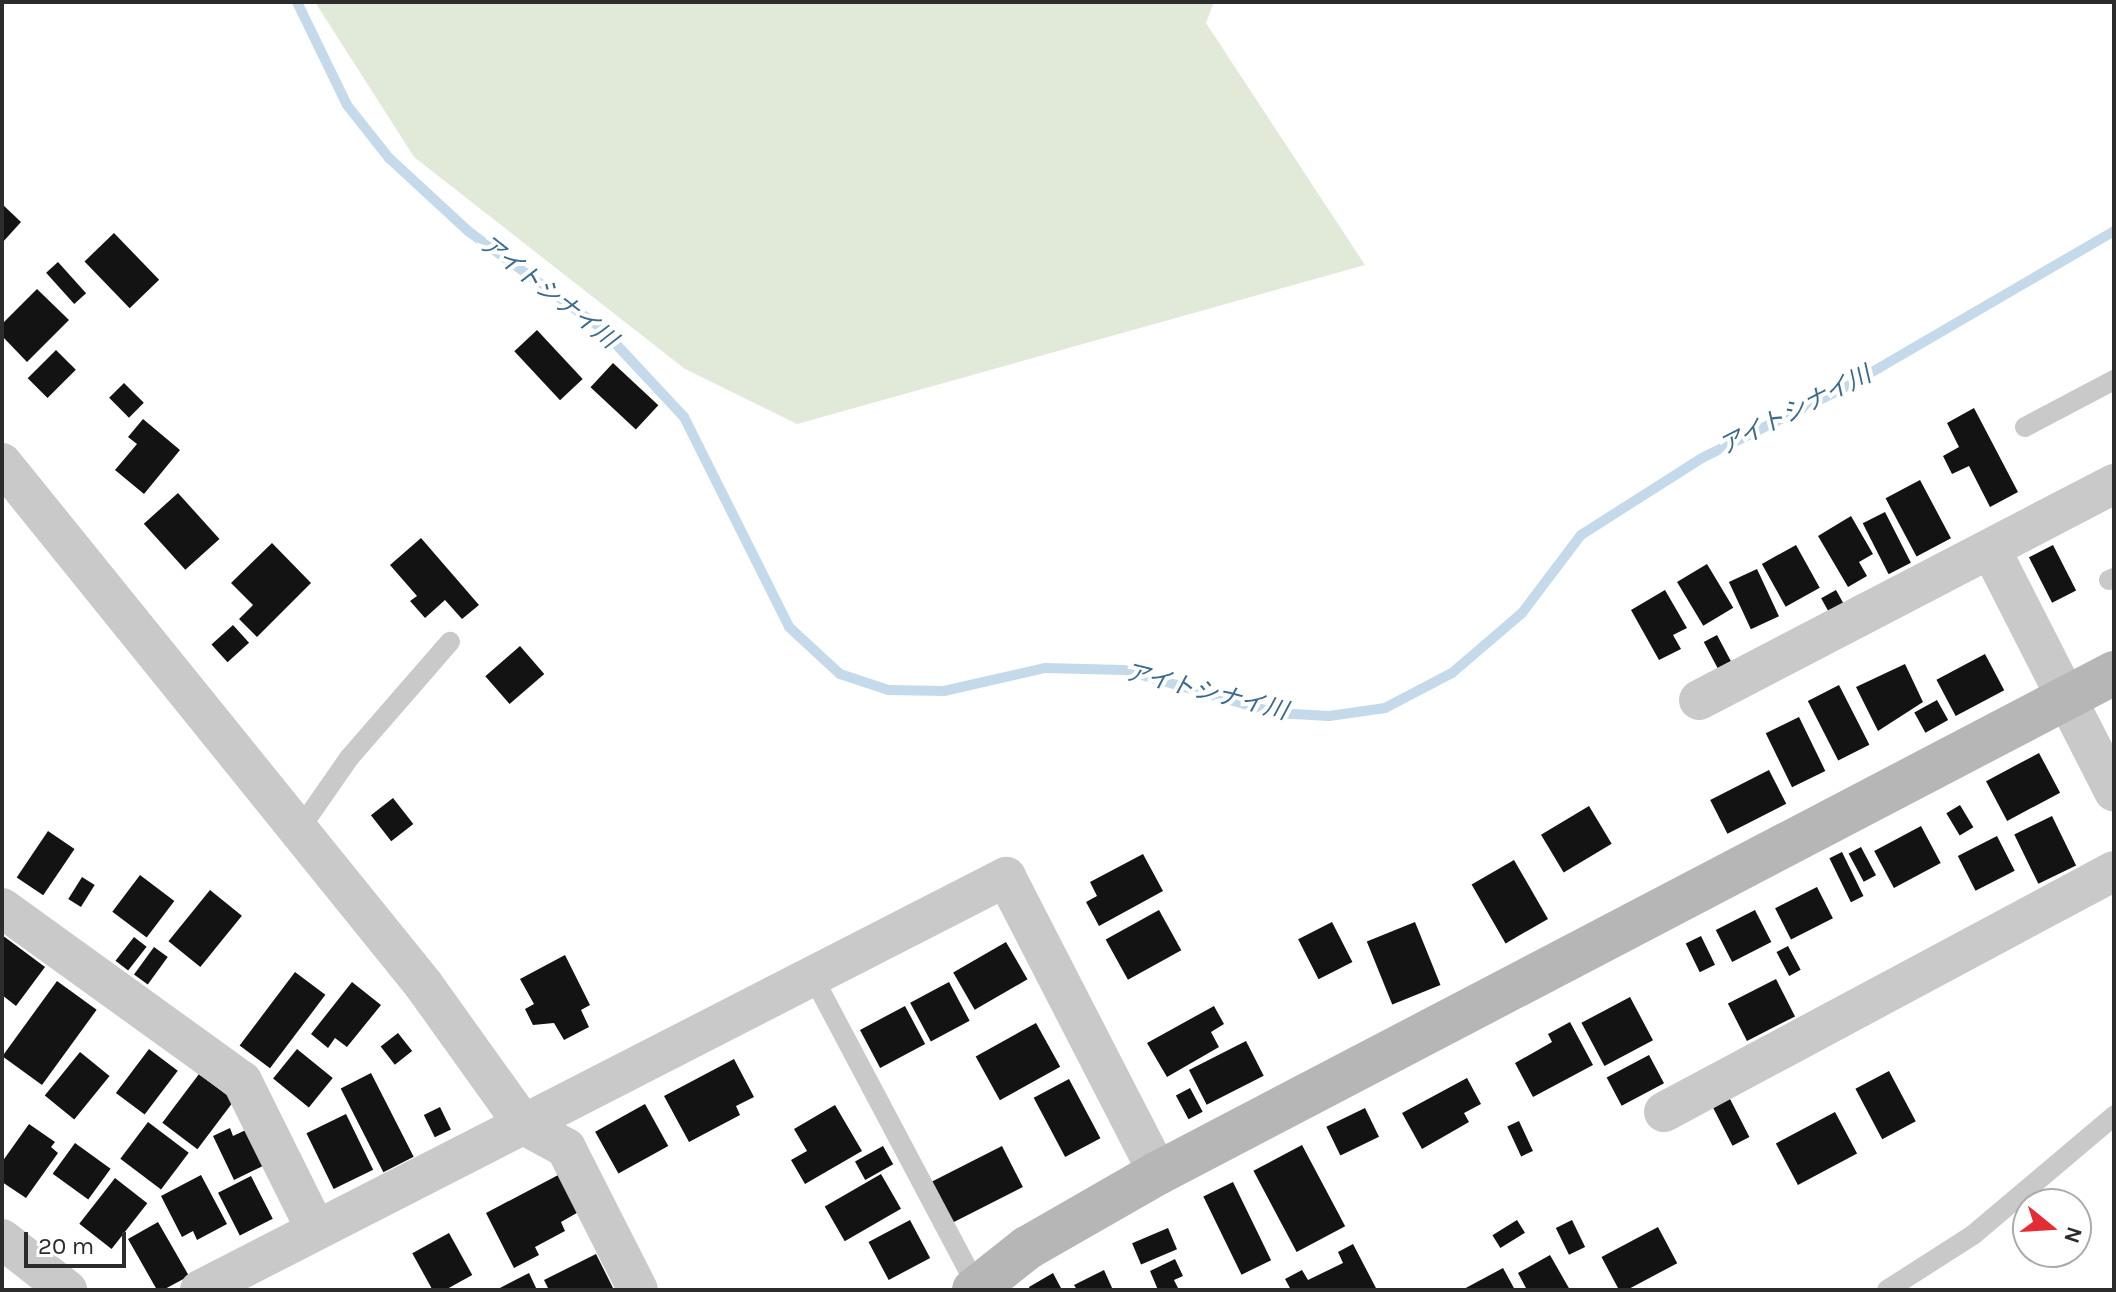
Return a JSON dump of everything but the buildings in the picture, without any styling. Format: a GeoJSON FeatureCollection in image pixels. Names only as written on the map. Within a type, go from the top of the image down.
{"type":"FeatureCollection","features":[{"type":"Feature","properties":{"kind":"street"},"geometry":{"type":"LineString","coordinates":[[2,463],[423,984],[524,1125],[566,1148],[638,1290]]}},
{"type":"Feature","properties":{"kind":"street"},"geometry":{"type":"LineString","coordinates":[[1699,700],[2114,484]]}},
{"type":"Feature","properties":{"kind":"street"},"geometry":{"type":"LineString","coordinates":[[1991,550],[2114,791]]}},
{"type":"Feature","properties":{"kind":"street"},"geometry":{"type":"LineString","coordinates":[[976,1288],[1027,1248],[1158,1173],[2114,673]]}},
{"type":"Feature","properties":{"kind":"street"},"geometry":{"type":"LineString","coordinates":[[1664,1112],[2114,871]]}},
{"type":"Feature","properties":{"kind":"street"},"geometry":{"type":"LineString","coordinates":[[200,1290],[1006,877],[1158,1173]]}},
{"type":"Feature","properties":{"kind":"street"},"geometry":{"type":"LineString","coordinates":[[2,908],[242,1081],[316,1230]]}},
{"type":"Feature","properties":{"kind":"street"},"geometry":{"type":"LineString","coordinates":[[2,1239],[67,1290]]}},
{"type":"Feature","properties":{"kind":"lane"},"geometry":{"type":"LineString","coordinates":[[2025,427],[2114,380]]}},
{"type":"Feature","properties":{"kind":"lane"},"geometry":{"type":"LineString","coordinates":[[299,830],[349,758],[450,642]]}},
{"type":"Feature","properties":{"kind":"lane"},"geometry":{"type":"LineString","coordinates":[[813,977],[976,1288]]}},
{"type":"Feature","properties":{"kind":"lane"},"geometry":{"type":"LineString","coordinates":[[1887,1290],[1973,1235],[2114,1116]]}},
{"type":"Feature","properties":{"kind":"green space"},"geometry":{"type":"Polygon","coordinates":[[[315,2],[1214,2],[1206,23],[1365,265],[797,424],[685,369],[414,157],[315,2]]]}},
{"type":"Feature","properties":{"kind":"waterway","name":"アイトシナイ川"},"geometry":{"type":"LineString","coordinates":[[297,2],[347,105],[389,158],[468,231],[601,328],[684,417],[789,627],[840,674],[888,690],[944,691],[1045,668],[1124,670],[1276,713],[1329,716],[1385,708],[1452,673],[1522,613],[1581,535],[1702,458],[1848,386],[2114,231]]}}]}
